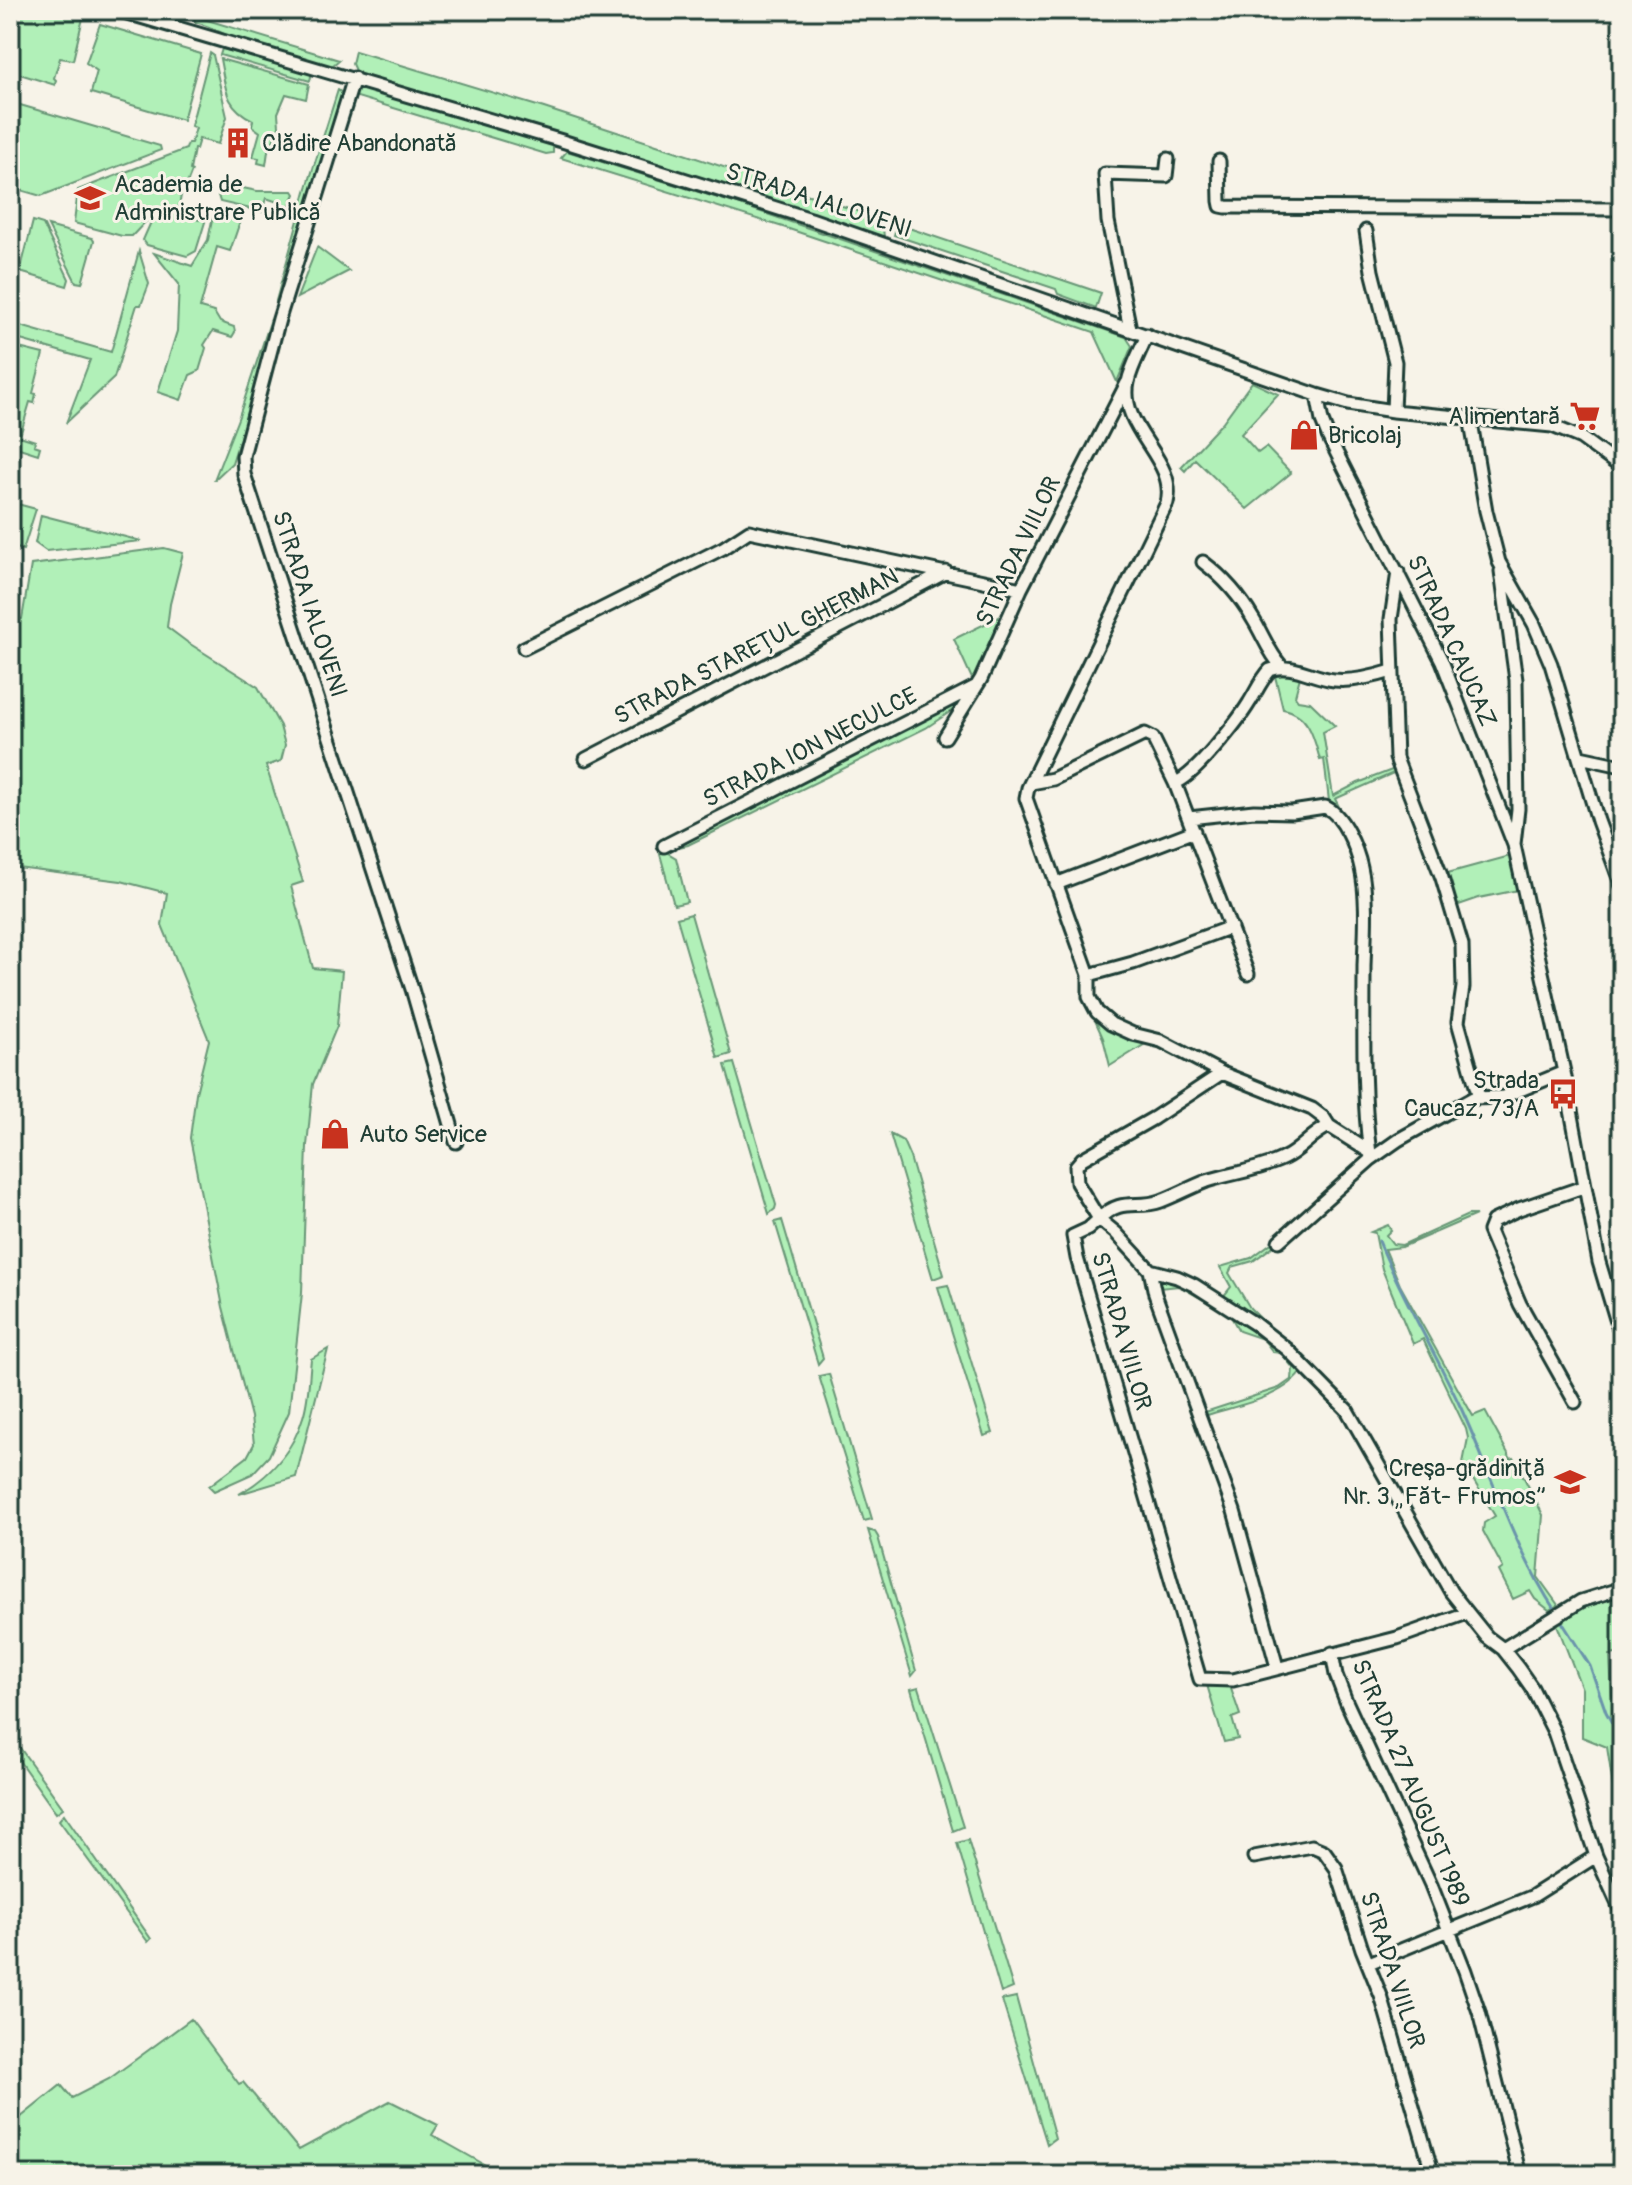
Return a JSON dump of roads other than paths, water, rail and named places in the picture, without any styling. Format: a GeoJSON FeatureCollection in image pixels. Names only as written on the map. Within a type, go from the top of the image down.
{"type":"FeatureCollection","features":[{"type":"Feature","properties":{"kind":"street","name":"STRADA IALOVENI"},"geometry":{"type":"LineString","coordinates":[[117,10],[354,78],[811,219],[1130,329]]}},
{"type":"Feature","properties":{"kind":"street","name":"STRADA IALOVENI"},"geometry":{"type":"LineString","coordinates":[[354,78],[279,319],[243,465],[412,989],[456,1142]]}},
{"type":"Feature","properties":{"kind":"street"},"geometry":{"type":"LineString","coordinates":[[1168,159],[1166,176],[1105,174],[1108,221],[1130,329],[1348,404],[1534,423],[1561,429],[1590,443],[1622,468]]}},
{"type":"Feature","properties":{"kind":"street"},"geometry":{"type":"LineString","coordinates":[[1219,161],[1221,206],[1622,209]]}},
{"type":"Feature","properties":{"kind":"street"},"geometry":{"type":"LineString","coordinates":[[1366,231],[1372,271],[1395,362],[1393,411]]}},
{"type":"Feature","properties":{"kind":"street","name":"STRADA VIILOR"},"geometry":{"type":"LineString","coordinates":[[945,737],[976,687],[1021,589],[1127,383],[1147,335]]}},
{"type":"Feature","properties":{"kind":"street"},"geometry":{"type":"LineString","coordinates":[[1127,383],[1134,421],[1166,475],[1170,493],[1026,798],[1089,975],[1089,997],[1103,1019],[1119,1029],[1161,1041],[1222,1073],[1312,1109],[1329,1126],[1371,1156]]}},
{"type":"Feature","properties":{"kind":"street","name":"STRADA CAUCAZ"},"geometry":{"type":"LineString","coordinates":[[1317,395],[1328,436],[1442,661],[1514,845],[1564,1072],[1599,1262],[1622,1339]]}},
{"type":"Feature","properties":{"kind":"street"},"geometry":{"type":"LineString","coordinates":[[1470,417],[1486,511],[1499,562],[1516,680],[1518,809],[1514,845]]}},
{"type":"Feature","properties":{"kind":"street"},"geometry":{"type":"LineString","coordinates":[[524,648],[723,548],[749,531],[1021,589]]}},
{"type":"Feature","properties":{"kind":"street"},"geometry":{"type":"LineString","coordinates":[[1203,562],[1224,578],[1237,595],[1282,667]]}},
{"type":"Feature","properties":{"kind":"street"},"geometry":{"type":"LineString","coordinates":[[1499,562],[1534,624],[1551,664],[1602,832],[1622,886]]}},
{"type":"Feature","properties":{"kind":"street","name":"STRADA STAREȚUL GHERMAN"},"geometry":{"type":"LineString","coordinates":[[586,759],[946,572]]}},
{"type":"Feature","properties":{"kind":"street"},"geometry":{"type":"LineString","coordinates":[[1398,572],[1392,608],[1396,758],[1442,878],[1462,945],[1463,974],[1458,1022],[1479,1097]]}},
{"type":"Feature","properties":{"kind":"street"},"geometry":{"type":"LineString","coordinates":[[1175,783],[1185,779],[1200,764],[1247,706],[1266,674],[1282,667],[1331,680],[1356,679],[1392,671]]}},
{"type":"Feature","properties":{"kind":"street","name":"STRADA ION NECULCE"},"geometry":{"type":"LineString","coordinates":[[664,846],[976,687]]}},
{"type":"Feature","properties":{"kind":"street"},"geometry":{"type":"LineString","coordinates":[[1031,783],[1053,779],[1145,734],[1153,738],[1175,783],[1248,974]]}},
{"type":"Feature","properties":{"kind":"street"},"geometry":{"type":"LineString","coordinates":[[1580,757],[1622,766]]}},
{"type":"Feature","properties":{"kind":"street"},"geometry":{"type":"LineString","coordinates":[[1189,818],[1254,811],[1292,812],[1318,807],[1331,809],[1348,836],[1358,858],[1365,903],[1364,1087],[1371,1156]]}},
{"type":"Feature","properties":{"kind":"street"},"geometry":{"type":"LineString","coordinates":[[1056,884],[1194,831]]}},
{"type":"Feature","properties":{"kind":"street"},"geometry":{"type":"LineString","coordinates":[[1089,975],[1133,963],[1231,927]]}},
{"type":"Feature","properties":{"kind":"street"},"geometry":{"type":"LineString","coordinates":[[1279,1241],[1371,1156],[1463,1103],[1479,1097],[1503,1097],[1564,1072]]}},
{"type":"Feature","properties":{"kind":"street"},"geometry":{"type":"LineString","coordinates":[[1222,1073],[1154,1118],[1082,1159],[1076,1166],[1077,1183],[1099,1219],[1124,1204],[1160,1201],[1207,1181],[1270,1164],[1294,1153],[1329,1126]]}},
{"type":"Feature","properties":{"kind":"street"},"geometry":{"type":"LineString","coordinates":[[1575,1402],[1520,1304],[1489,1231],[1493,1221],[1583,1187]]}},
{"type":"Feature","properties":{"kind":"street","name":"STRADA VIILOR"},"geometry":{"type":"LineString","coordinates":[[1277,1667],[1234,1511],[1155,1294],[1150,1270],[1099,1219],[1073,1236],[1077,1258],[1200,1679],[1233,1680],[1397,1638],[1467,1613]]}},
{"type":"Feature","properties":{"kind":"street"},"geometry":{"type":"LineString","coordinates":[[1150,1270],[1194,1285],[1255,1324],[1287,1349],[1340,1401],[1451,1592],[1487,1637],[1503,1649],[1532,1688],[1547,1717],[1596,1856],[1622,1913]]}},
{"type":"Feature","properties":{"kind":"street"},"geometry":{"type":"LineString","coordinates":[[1503,1649],[1563,1611],[1600,1593],[1622,1588]]}},
{"type":"Feature","properties":{"kind":"street","name":"STRADA 27 AUGUST 1989"},"geometry":{"type":"LineString","coordinates":[[1332,1653],[1346,1701],[1450,1930],[1479,2012],[1520,2175]]}},
{"type":"Feature","properties":{"kind":"street","name":"STRADA VIILOR"},"geometry":{"type":"LineString","coordinates":[[1254,1857],[1312,1846],[1324,1851],[1336,1868],[1381,1996],[1433,2175]]}},
{"type":"Feature","properties":{"kind":"street"},"geometry":{"type":"LineString","coordinates":[[1450,1930],[1533,1896],[1596,1856]]}},
{"type":"Feature","properties":{"kind":"street","name":"STRADA 27 AUGUST 1989"},"geometry":{"type":"LineString","coordinates":[[1369,1963],[1450,1930]]}},
{"type":"Feature","properties":{"kind":"waterway"},"geometry":{"type":"LineString","coordinates":[[1379,1241],[1460,1406],[1528,1563],[1556,1612]]}},
{"type":"Feature","properties":{"kind":"waterway"},"geometry":{"type":"LineString","coordinates":[[1560,1619],[1590,1666],[1606,1712],[1622,1741]]}},
{"type":"Feature","properties":{"kind":"place","name":"Clădire Abandonată"},"geometry":{"type":"Point","coordinates":[238,143]}},
{"type":"Feature","properties":{"kind":"place","name":"Academia de Administrare Publică"},"geometry":{"type":"Point","coordinates":[90,198]}},
{"type":"Feature","properties":{"kind":"place","name":"Alimentară"},"geometry":{"type":"Point","coordinates":[1585,416]}},
{"type":"Feature","properties":{"kind":"place","name":"Bricolaj"},"geometry":{"type":"Point","coordinates":[1304,435]}},
{"type":"Feature","properties":{"kind":"place","name":"Strada Caucaz, 73/A"},"geometry":{"type":"Point","coordinates":[1563,1094]}},
{"type":"Feature","properties":{"kind":"place","name":"Auto Service"},"geometry":{"type":"Point","coordinates":[335,1134]}},
{"type":"Feature","properties":{"kind":"place","name":"Creşa-grădiniţă Nr. 3 „Făt- Frumos”"},"geometry":{"type":"Point","coordinates":[1570,1482]}}]}
